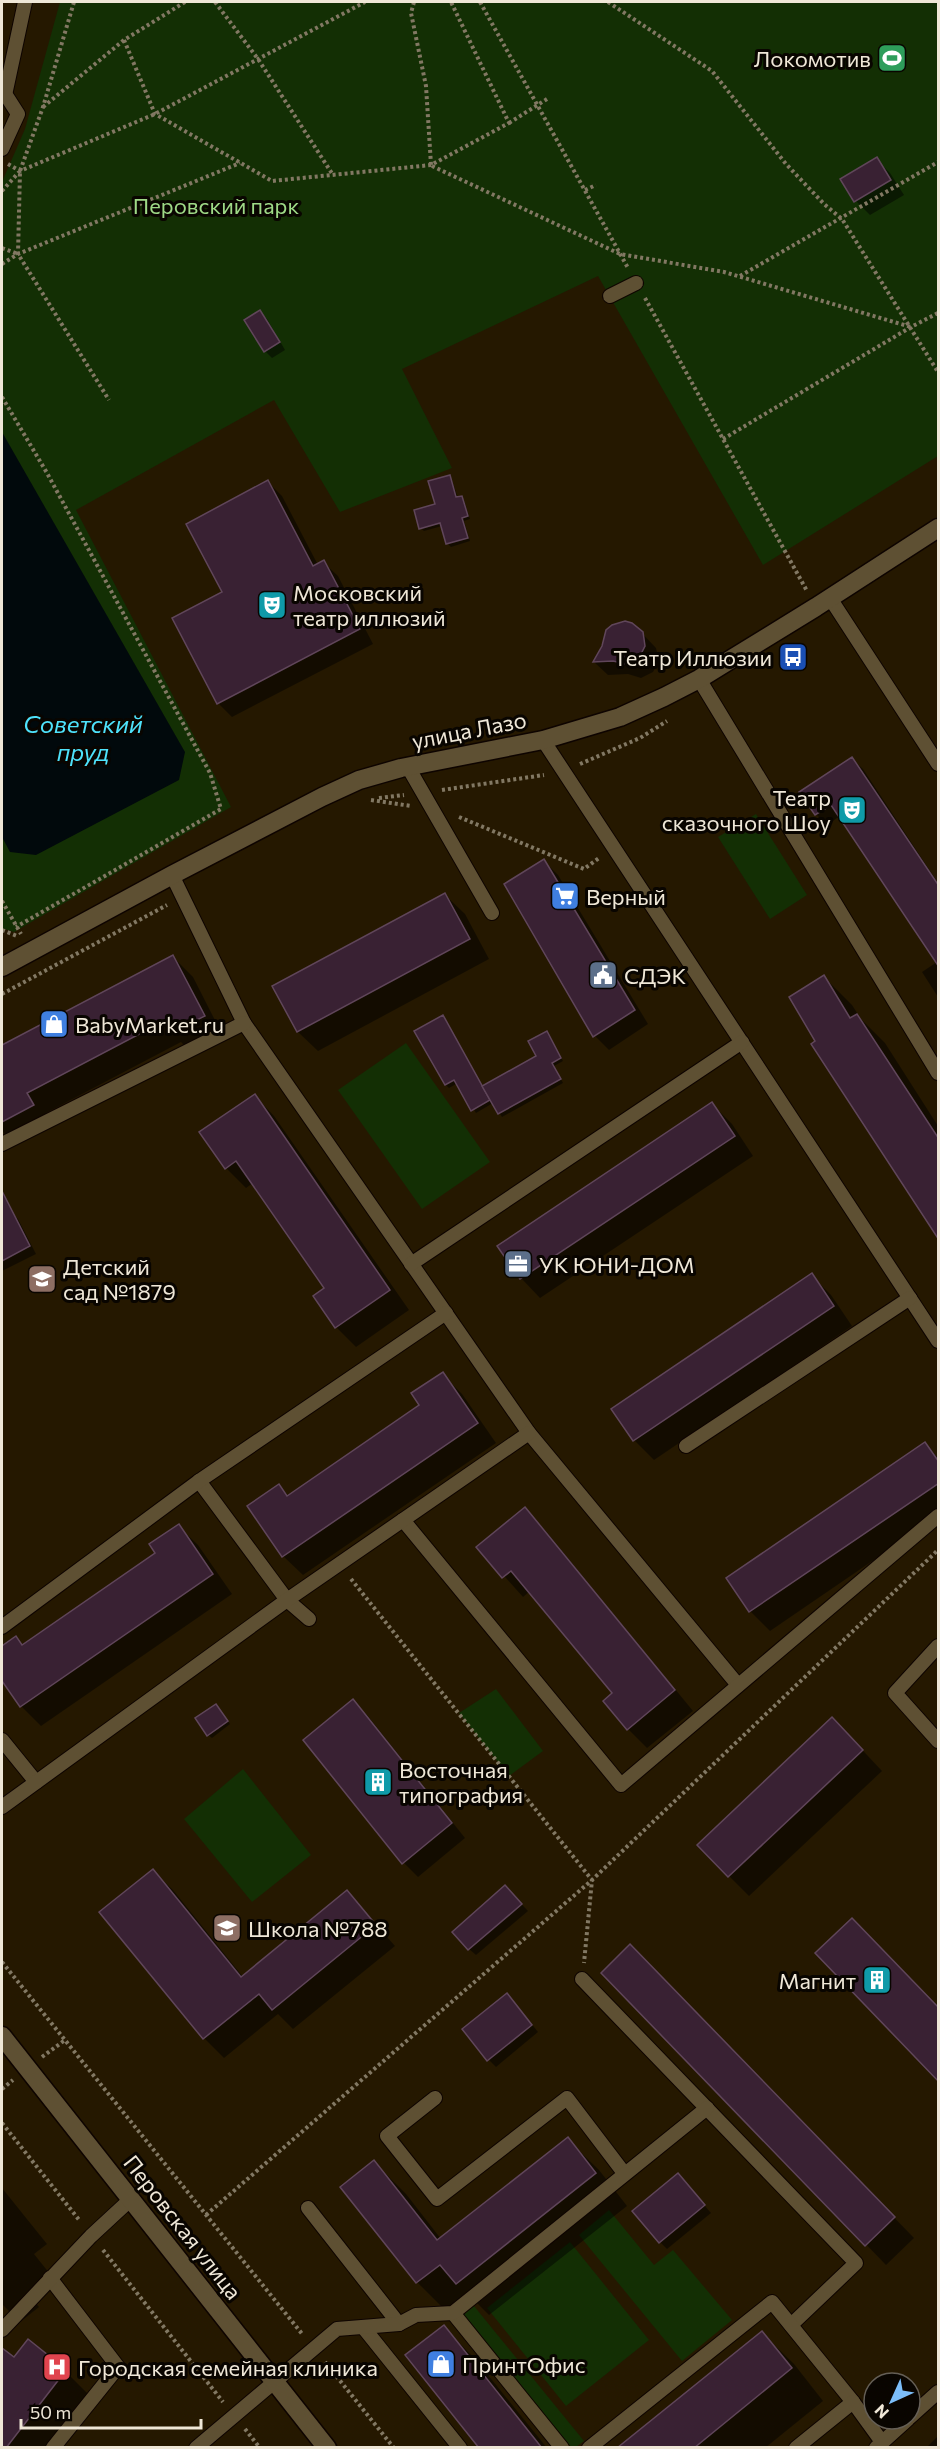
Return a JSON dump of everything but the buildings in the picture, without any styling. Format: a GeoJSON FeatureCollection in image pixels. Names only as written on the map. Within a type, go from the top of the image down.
{"type":"FeatureCollection","features":[{"type":"Feature","properties":{"kind":"street","name":"улица Лазо"},"geometry":{"type":"LineString","coordinates":[[2,967],[172,875],[359,780],[408,767],[543,740],[620,717],[699,679],[939,528]]}},
{"type":"Feature","properties":{"kind":"street","name":"Перовская улица"},"geometry":{"type":"LineString","coordinates":[[2,2036],[327,2448]]}},
{"type":"Feature","properties":{"kind":"lane"},"geometry":{"type":"LineString","coordinates":[[2,149],[18,114],[3,92],[26,2]]}},
{"type":"Feature","properties":{"kind":"lane"},"geometry":{"type":"LineString","coordinates":[[610,296],[636,283]]}},
{"type":"Feature","properties":{"kind":"lane"},"geometry":{"type":"LineString","coordinates":[[823,603],[939,764]]}},
{"type":"Feature","properties":{"kind":"lane"},"geometry":{"type":"LineString","coordinates":[[699,679],[939,1073]]}},
{"type":"Feature","properties":{"kind":"lane"},"geometry":{"type":"LineString","coordinates":[[543,740],[939,1341]]}},
{"type":"Feature","properties":{"kind":"lane"},"geometry":{"type":"LineString","coordinates":[[408,767],[492,913]]}},
{"type":"Feature","properties":{"kind":"lane"},"geometry":{"type":"LineString","coordinates":[[172,875],[244,1023],[529,1433],[738,1685]]}},
{"type":"Feature","properties":{"kind":"lane"},"geometry":{"type":"LineString","coordinates":[[2,1144],[244,1023]]}},
{"type":"Feature","properties":{"kind":"lane"},"geometry":{"type":"LineString","coordinates":[[411,1264],[742,1042]]}},
{"type":"Feature","properties":{"kind":"lane"},"geometry":{"type":"LineString","coordinates":[[686,1446],[910,1298]]}},
{"type":"Feature","properties":{"kind":"lane"},"geometry":{"type":"LineString","coordinates":[[2,1627],[199,1481],[446,1313]]}},
{"type":"Feature","properties":{"kind":"lane"},"geometry":{"type":"LineString","coordinates":[[2,1807],[287,1600],[529,1433]]}},
{"type":"Feature","properties":{"kind":"lane"},"geometry":{"type":"LineString","coordinates":[[199,1481],[287,1600],[309,1619]]}},
{"type":"Feature","properties":{"kind":"lane"},"geometry":{"type":"LineString","coordinates":[[403,1520],[621,1785],[939,1516]]}},
{"type":"Feature","properties":{"kind":"lane"},"geometry":{"type":"LineString","coordinates":[[939,1646],[895,1693],[939,1740]]}},
{"type":"Feature","properties":{"kind":"lane"},"geometry":{"type":"LineString","coordinates":[[2,1740],[36,1782]]}},
{"type":"Feature","properties":{"kind":"lane"},"geometry":{"type":"LineString","coordinates":[[582,1979],[856,2263],[791,2325]]}},
{"type":"Feature","properties":{"kind":"lane"},"geometry":{"type":"LineString","coordinates":[[435,2098],[387,2136],[437,2199],[567,2098],[624,2173]]}},
{"type":"Feature","properties":{"kind":"lane"},"geometry":{"type":"LineString","coordinates":[[196,2448],[337,2329],[399,2324],[416,2314],[453,2313],[707,2108]]}},
{"type":"Feature","properties":{"kind":"lane"},"geometry":{"type":"LineString","coordinates":[[2,2330],[91,2236],[130,2199]]}},
{"type":"Feature","properties":{"kind":"lane"},"geometry":{"type":"LineString","coordinates":[[308,2208],[399,2324]]}},
{"type":"Feature","properties":{"kind":"lane"},"geometry":{"type":"LineString","coordinates":[[50,2278],[118,2367],[53,2448]]}},
{"type":"Feature","properties":{"kind":"lane"},"geometry":{"type":"LineString","coordinates":[[589,2448],[772,2302],[853,2402],[879,2445],[895,2431]]}},
{"type":"Feature","properties":{"kind":"lane"},"geometry":{"type":"LineString","coordinates":[[453,2313],[562,2448]]}},
{"type":"Feature","properties":{"kind":"lane"},"geometry":{"type":"LineString","coordinates":[[363,2327],[460,2448]]}},
{"type":"Feature","properties":{"kind":"lane"},"geometry":{"type":"LineString","coordinates":[[922,2407],[939,2392]]}},
{"type":"Feature","properties":{"kind":"lane"},"geometry":{"type":"LineString","coordinates":[[796,2448],[853,2402]]}},
{"type":"Feature","properties":{"kind":"path"},"geometry":{"type":"LineString","coordinates":[[74,2],[43,107],[20,171],[18,254],[109,400]]}},
{"type":"Feature","properties":{"kind":"path"},"geometry":{"type":"LineString","coordinates":[[43,107],[124,40],[185,2]]}},
{"type":"Feature","properties":{"kind":"path"},"geometry":{"type":"LineString","coordinates":[[215,2],[258,59],[333,175]]}},
{"type":"Feature","properties":{"kind":"path"},"geometry":{"type":"LineString","coordinates":[[2,191],[20,171],[155,114],[365,2]]}},
{"type":"Feature","properties":{"kind":"path"},"geometry":{"type":"LineString","coordinates":[[414,2],[411,13],[426,86],[431,165]]}},
{"type":"Feature","properties":{"kind":"path"},"geometry":{"type":"LineString","coordinates":[[451,2],[508,123]]}},
{"type":"Feature","properties":{"kind":"path"},"geometry":{"type":"LineString","coordinates":[[480,2],[723,439],[823,603]]}},
{"type":"Feature","properties":{"kind":"path"},"geometry":{"type":"LineString","coordinates":[[608,2],[712,70],[786,165],[842,219],[939,372]]}},
{"type":"Feature","properties":{"kind":"path"},"geometry":{"type":"LineString","coordinates":[[124,40],[155,114],[272,181],[431,165],[547,99]]}},
{"type":"Feature","properties":{"kind":"path"},"geometry":{"type":"LineString","coordinates":[[739,277],[939,162]]}},
{"type":"Feature","properties":{"kind":"path"},"geometry":{"type":"LineString","coordinates":[[2,163],[20,171]]}},
{"type":"Feature","properties":{"kind":"path"},"geometry":{"type":"LineString","coordinates":[[2,264],[18,254],[241,163]]}},
{"type":"Feature","properties":{"kind":"path"},"geometry":{"type":"LineString","coordinates":[[431,165],[620,254],[739,277],[911,327]]}},
{"type":"Feature","properties":{"kind":"path"},"geometry":{"type":"LineString","coordinates":[[585,190],[596,185]]}},
{"type":"Feature","properties":{"kind":"path"},"geometry":{"type":"LineString","coordinates":[[2,248],[18,254]]}},
{"type":"Feature","properties":{"kind":"path"},"geometry":{"type":"LineString","coordinates":[[723,439],[911,327],[939,314]]}},
{"type":"Feature","properties":{"kind":"path"},"geometry":{"type":"LineString","coordinates":[[2,397],[47,473],[210,773],[221,810],[16,927],[2,901]]}},
{"type":"Feature","properties":{"kind":"path"},"geometry":{"type":"LineString","coordinates":[[614,848],[584,869],[445,811],[367,799],[537,777],[562,770],[640,738],[670,719]]}},
{"type":"Feature","properties":{"kind":"path"},"geometry":{"type":"LineString","coordinates":[[2,994],[182,897]]}},
{"type":"Feature","properties":{"kind":"path"},"geometry":{"type":"LineString","coordinates":[[2,930],[23,938]]}},
{"type":"Feature","properties":{"kind":"path"},"geometry":{"type":"LineString","coordinates":[[206,2215],[592,1880],[939,1550]]}},
{"type":"Feature","properties":{"kind":"path"},"geometry":{"type":"LineString","coordinates":[[339,1564],[592,1880],[582,1979]]}},
{"type":"Feature","properties":{"kind":"path"},"geometry":{"type":"LineString","coordinates":[[2,1962],[394,2448]]}},
{"type":"Feature","properties":{"kind":"path"},"geometry":{"type":"LineString","coordinates":[[2,2123],[260,2448]]}},
{"type":"Feature","properties":{"kind":"green space","name":"Перовский парк"},"geometry":{"type":"Polygon","coordinates":[[[60,2],[938,2],[938,456],[763,565],[598,276],[402,369],[452,468],[340,512],[274,400],[76,510],[231,807],[14,932],[2,928],[2,182],[25,129],[60,2]]]}},
{"type":"Feature","properties":{"kind":"green space"},"geometry":{"type":"Polygon","coordinates":[[[756,814],[807,895],[770,919],[718,837],[756,814]]]}},
{"type":"Feature","properties":{"kind":"green space"},"geometry":{"type":"Polygon","coordinates":[[[406,1043],[490,1162],[422,1209],[338,1090],[406,1043]]]}},
{"type":"Feature","properties":{"kind":"green space"},"geometry":{"type":"Polygon","coordinates":[[[496,1689],[543,1751],[509,1776],[459,1713],[496,1689]]]}},
{"type":"Feature","properties":{"kind":"green space"},"geometry":{"type":"Polygon","coordinates":[[[243,1769],[311,1855],[252,1902],[184,1819],[243,1769]]]}},
{"type":"Feature","properties":{"kind":"green space"},"geometry":{"type":"Polygon","coordinates":[[[609,2210],[654,2265],[673,2250],[732,2320],[682,2361],[579,2235],[609,2210]]]}},
{"type":"Feature","properties":{"kind":"green space"},"geometry":{"type":"Polygon","coordinates":[[[570,2242],[649,2340],[566,2406],[487,2308],[570,2242]]]}},
{"type":"Feature","properties":{"kind":"green space"},"geometry":{"type":"Polygon","coordinates":[[[474,2306],[584,2441],[576,2447],[571,2447],[463,2315],[474,2306]]]}},
{"type":"Feature","properties":{"kind":"water","name":"Советский пруд"},"geometry":{"type":"Polygon","coordinates":[[[2,432],[185,752],[179,780],[36,855],[10,852],[2,837],[2,432]]]}},
{"type":"Feature","properties":{"kind":"place","name":"Локомотив"},"geometry":{"type":"Point","coordinates":[892,58]}},
{"type":"Feature","properties":{"kind":"place","name":"Московский театр иллюзий"},"geometry":{"type":"Point","coordinates":[272,605]}},
{"type":"Feature","properties":{"kind":"place","name":"Театр Иллюзии"},"geometry":{"type":"Point","coordinates":[793,657]}},
{"type":"Feature","properties":{"kind":"place","name":"Театр сказочного Шоу"},"geometry":{"type":"Point","coordinates":[852,810]}},
{"type":"Feature","properties":{"kind":"place","name":"Верный"},"geometry":{"type":"Point","coordinates":[565,896]}},
{"type":"Feature","properties":{"kind":"place","name":"СДЭК"},"geometry":{"type":"Point","coordinates":[603,975]}},
{"type":"Feature","properties":{"kind":"place","name":"BabyMarket.ru"},"geometry":{"type":"Point","coordinates":[54,1024]}},
{"type":"Feature","properties":{"kind":"place","name":"УК ЮНИ-ДОМ"},"geometry":{"type":"Point","coordinates":[518,1264]}},
{"type":"Feature","properties":{"kind":"place","name":"Детский сад №1879"},"geometry":{"type":"Point","coordinates":[42,1279]}},
{"type":"Feature","properties":{"kind":"place","name":"Восточная типография"},"geometry":{"type":"Point","coordinates":[378,1782]}},
{"type":"Feature","properties":{"kind":"place","name":"Школа №788"},"geometry":{"type":"Point","coordinates":[227,1928]}},
{"type":"Feature","properties":{"kind":"place","name":"Магнит"},"geometry":{"type":"Point","coordinates":[877,1980]}},
{"type":"Feature","properties":{"kind":"place","name":"ПринтОфис"},"geometry":{"type":"Point","coordinates":[441,2364]}},
{"type":"Feature","properties":{"kind":"place","name":"Городская семейная клиника"},"geometry":{"type":"Point","coordinates":[57,2367]}}]}
